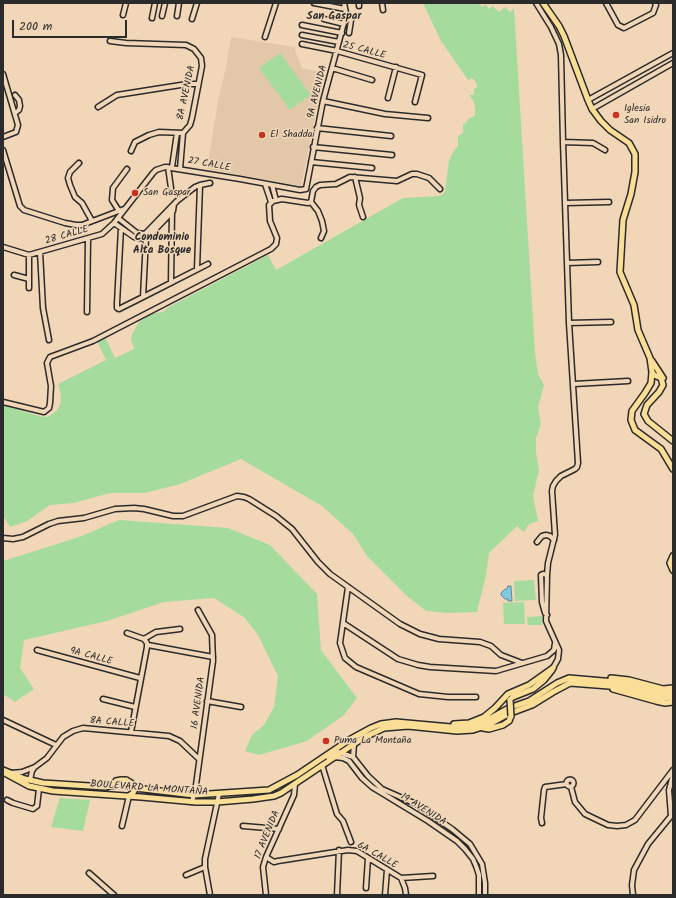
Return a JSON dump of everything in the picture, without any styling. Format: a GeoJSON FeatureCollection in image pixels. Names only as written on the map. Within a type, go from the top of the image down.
{"type":"FeatureCollection","features":[{"type":"Feature","properties":{"kind":"main road"},"geometry":{"type":"LineString","coordinates":[[543,3],[564,36],[592,109],[605,125],[629,143],[635,156],[635,172],[631,194],[623,220],[620,272],[621,278],[634,305],[638,330],[650,358],[664,379],[663,385],[659,392],[647,405],[644,414],[648,421],[673,441]]}},
{"type":"Feature","properties":{"kind":"main road"},"geometry":{"type":"LineString","coordinates":[[650,358],[652,377],[645,393],[632,411],[632,423],[635,430],[661,449],[673,469]]}},
{"type":"Feature","properties":{"kind":"main road"},"geometry":{"type":"LineString","coordinates":[[652,377],[661,378],[663,385]]}},
{"type":"Feature","properties":{"kind":"main road"},"geometry":{"type":"LineString","coordinates":[[673,556],[670,564],[673,570]]}},
{"type":"Feature","properties":{"kind":"main road"},"geometry":{"type":"LineString","coordinates":[[482,728],[489,729],[501,726],[509,721],[511,716],[510,700],[513,697],[537,686],[550,674],[553,668]]}},
{"type":"Feature","properties":{"kind":"main road"},"geometry":{"type":"LineString","coordinates":[[425,724],[432,722],[462,724],[476,721],[490,712],[508,694],[529,685],[553,668]]}},
{"type":"Feature","properties":{"kind":"main road","name":"BOULEVARD LA MONTAÑA"},"geometry":{"type":"LineString","coordinates":[[3,771],[23,784],[39,789],[192,802],[217,802],[274,796],[295,784],[309,770],[381,724],[392,722],[462,728],[473,726],[486,722],[509,708],[529,701],[557,683],[569,678],[624,683],[661,693],[673,692]]}},
{"type":"Feature","properties":{"kind":"main road"},"geometry":{"type":"LineString","coordinates":[[605,681],[609,678],[622,679],[663,689],[673,688]]}},
{"type":"Feature","properties":{"kind":"main road","name":"BOULEVARD LA MONTAÑA"},"geometry":{"type":"LineString","coordinates":[[372,730],[395,726],[457,731],[482,728],[508,714],[532,705],[565,685],[577,683],[634,690],[661,698],[673,697]]}},
{"type":"Feature","properties":{"kind":"main road"},"geometry":{"type":"LineString","coordinates":[[609,686],[615,690],[656,701],[665,703],[673,702]]}},
{"type":"Feature","properties":{"kind":"main road","name":"BOULEVARD LA MONTAÑA"},"geometry":{"type":"LineString","coordinates":[[132,787],[194,795],[269,790],[322,765],[354,744],[362,736]]}},
{"type":"Feature","properties":{"kind":"main road","name":"BOULEVARD LA MONTAÑA"},"geometry":{"type":"LineString","coordinates":[[3,771],[30,780],[50,784],[112,786]]}},
{"type":"Feature","properties":{"kind":"main road"},"geometry":{"type":"LineString","coordinates":[[113,795],[111,790],[116,781],[126,780],[132,783],[134,790],[129,796]]}},
{"type":"Feature","properties":{"kind":"main road"},"geometry":{"type":"LineString","coordinates":[[284,782],[292,781],[295,784]]}},
{"type":"Feature","properties":{"kind":"street"},"geometry":{"type":"LineString","coordinates":[[123,15],[126,3]]}},
{"type":"Feature","properties":{"kind":"street"},"geometry":{"type":"LineString","coordinates":[[152,18],[155,3]]}},
{"type":"Feature","properties":{"kind":"street"},"geometry":{"type":"LineString","coordinates":[[162,16],[165,3]]}},
{"type":"Feature","properties":{"kind":"street"},"geometry":{"type":"LineString","coordinates":[[177,16],[179,3]]}},
{"type":"Feature","properties":{"kind":"street"},"geometry":{"type":"LineString","coordinates":[[192,19],[197,3]]}},
{"type":"Feature","properties":{"kind":"street"},"geometry":{"type":"LineString","coordinates":[[265,37],[276,3]]}},
{"type":"Feature","properties":{"kind":"street"},"geometry":{"type":"LineString","coordinates":[[314,3],[345,9]]}},
{"type":"Feature","properties":{"kind":"street","name":"9A AVENIDA"},"geometry":{"type":"LineString","coordinates":[[307,187],[313,147],[323,101],[346,19],[344,3]]}},
{"type":"Feature","properties":{"kind":"street"},"geometry":{"type":"LineString","coordinates":[[382,3],[383,10]]}},
{"type":"Feature","properties":{"kind":"street"},"geometry":{"type":"LineString","coordinates":[[536,3],[551,27],[559,44],[561,55],[562,142],[566,203],[569,323],[578,462],[575,469],[561,476],[553,486],[552,491],[555,535],[546,575],[541,575],[542,602],[547,615],[546,621],[559,650],[558,659],[553,668]]}},
{"type":"Feature","properties":{"kind":"street"},"geometry":{"type":"LineString","coordinates":[[606,3],[618,25],[624,28],[654,13],[655,3]]}},
{"type":"Feature","properties":{"kind":"street"},"geometry":{"type":"LineString","coordinates":[[346,19],[351,20],[349,33]]}},
{"type":"Feature","properties":{"kind":"street"},"geometry":{"type":"LineString","coordinates":[[324,20],[344,24]]}},
{"type":"Feature","properties":{"kind":"street"},"geometry":{"type":"LineString","coordinates":[[302,25],[342,33]]}},
{"type":"Feature","properties":{"kind":"street"},"geometry":{"type":"LineString","coordinates":[[302,35],[339,42]]}},
{"type":"Feature","properties":{"kind":"street","name":"8A AVENIDA"},"geometry":{"type":"LineString","coordinates":[[110,41],[126,43],[179,44],[191,47],[201,58],[202,66],[190,125],[182,133],[180,169]]}},
{"type":"Feature","properties":{"kind":"street","name":"25 CALLE"},"geometry":{"type":"LineString","coordinates":[[302,44],[337,51],[422,75],[415,102]]}},
{"type":"Feature","properties":{"kind":"street"},"geometry":{"type":"LineString","coordinates":[[588,100],[673,53]]}},
{"type":"Feature","properties":{"kind":"street"},"geometry":{"type":"LineString","coordinates":[[592,109],[673,63]]}},
{"type":"Feature","properties":{"kind":"street"},"geometry":{"type":"LineString","coordinates":[[388,98],[396,67]]}},
{"type":"Feature","properties":{"kind":"street"},"geometry":{"type":"LineString","coordinates":[[332,68],[372,80]]}},
{"type":"Feature","properties":{"kind":"street"},"geometry":{"type":"LineString","coordinates":[[3,74],[18,124],[16,132],[3,136]]}},
{"type":"Feature","properties":{"kind":"street"},"geometry":{"type":"LineString","coordinates":[[98,107],[117,95],[186,84],[198,84]]}},
{"type":"Feature","properties":{"kind":"street"},"geometry":{"type":"LineString","coordinates":[[599,94],[604,103]]}},
{"type":"Feature","properties":{"kind":"street"},"geometry":{"type":"LineString","coordinates":[[15,113],[19,110],[20,106],[16,95]]}},
{"type":"Feature","properties":{"kind":"street"},"geometry":{"type":"LineString","coordinates":[[323,101],[385,114],[428,118]]}},
{"type":"Feature","properties":{"kind":"street"},"geometry":{"type":"LineString","coordinates":[[317,128],[391,136]]}},
{"type":"Feature","properties":{"kind":"street"},"geometry":{"type":"LineString","coordinates":[[131,151],[135,142],[149,134],[159,132],[182,133]]}},
{"type":"Feature","properties":{"kind":"street","name":"8A AVENIDA"},"geometry":{"type":"LineString","coordinates":[[171,188],[170,167],[177,133]]}},
{"type":"Feature","properties":{"kind":"street"},"geometry":{"type":"LineString","coordinates":[[562,142],[593,143],[605,150]]}},
{"type":"Feature","properties":{"kind":"street"},"geometry":{"type":"LineString","coordinates":[[313,147],[392,155]]}},
{"type":"Feature","properties":{"kind":"street"},"geometry":{"type":"LineString","coordinates":[[3,150],[5,161],[20,206],[24,210],[73,224],[82,225],[125,209],[153,173],[160,168],[170,167]]}},
{"type":"Feature","properties":{"kind":"street"},"geometry":{"type":"LineString","coordinates":[[311,162],[372,168]]}},
{"type":"Feature","properties":{"kind":"street"},"geometry":{"type":"LineString","coordinates":[[79,163],[70,172],[68,178],[75,196],[82,203],[92,221]]}},
{"type":"Feature","properties":{"kind":"street","name":"27 CALLE"},"geometry":{"type":"LineString","coordinates":[[170,167],[300,190],[307,187]]}},
{"type":"Feature","properties":{"kind":"street"},"geometry":{"type":"LineString","coordinates":[[119,211],[112,200],[113,188],[126,169]]}},
{"type":"Feature","properties":{"kind":"street"},"geometry":{"type":"LineString","coordinates":[[311,202],[316,187],[324,184],[336,184],[346,179],[355,177],[397,181],[412,174],[417,174],[430,178],[440,189]]}},
{"type":"Feature","properties":{"kind":"street"},"geometry":{"type":"LineString","coordinates":[[355,177],[360,198],[359,205],[363,217]]}},
{"type":"Feature","properties":{"kind":"street"},"geometry":{"type":"LineString","coordinates":[[143,297],[146,234],[174,203],[194,188],[210,183]]}},
{"type":"Feature","properties":{"kind":"street"},"geometry":{"type":"LineString","coordinates":[[3,402],[44,412],[49,408],[50,403],[51,386],[47,363],[50,357],[93,342],[271,249],[276,244],[277,238],[270,225],[269,205],[271,202],[265,184]]}},
{"type":"Feature","properties":{"kind":"street"},"geometry":{"type":"LineString","coordinates":[[197,269],[200,185]]}},
{"type":"Feature","properties":{"kind":"street"},"geometry":{"type":"LineString","coordinates":[[272,185],[276,200]]}},
{"type":"Feature","properties":{"kind":"street"},"geometry":{"type":"LineString","coordinates":[[271,202],[276,200],[311,202]]}},
{"type":"Feature","properties":{"kind":"street"},"geometry":{"type":"LineString","coordinates":[[311,202],[318,211],[322,221],[324,231],[321,238]]}},
{"type":"Feature","properties":{"kind":"street"},"geometry":{"type":"LineString","coordinates":[[566,203],[609,202]]}},
{"type":"Feature","properties":{"kind":"street"},"geometry":{"type":"LineString","coordinates":[[170,283],[174,203]]}},
{"type":"Feature","properties":{"kind":"street"},"geometry":{"type":"LineString","coordinates":[[169,208],[173,211]]}},
{"type":"Feature","properties":{"kind":"street","name":"28 CALLE"},"geometry":{"type":"LineString","coordinates":[[29,255],[102,234],[114,223],[125,209]]}},
{"type":"Feature","properties":{"kind":"street"},"geometry":{"type":"LineString","coordinates":[[146,239],[173,211]]}},
{"type":"Feature","properties":{"kind":"street"},"geometry":{"type":"LineString","coordinates":[[118,218],[138,233],[146,234]]}},
{"type":"Feature","properties":{"kind":"street"},"geometry":{"type":"LineString","coordinates":[[114,223],[130,235],[137,238],[146,239]]}},
{"type":"Feature","properties":{"kind":"street"},"geometry":{"type":"LineString","coordinates":[[121,228],[117,308],[121,308],[208,264]]}},
{"type":"Feature","properties":{"kind":"street"},"geometry":{"type":"LineString","coordinates":[[87,312],[88,239]]}},
{"type":"Feature","properties":{"kind":"street"},"geometry":{"type":"LineString","coordinates":[[3,248],[29,255],[29,288]]}},
{"type":"Feature","properties":{"kind":"street"},"geometry":{"type":"LineString","coordinates":[[40,252],[43,308],[49,340]]}},
{"type":"Feature","properties":{"kind":"street"},"geometry":{"type":"LineString","coordinates":[[567,263],[598,262]]}},
{"type":"Feature","properties":{"kind":"street"},"geometry":{"type":"LineString","coordinates":[[14,275],[29,279]]}},
{"type":"Feature","properties":{"kind":"street"},"geometry":{"type":"LineString","coordinates":[[569,323],[611,322]]}},
{"type":"Feature","properties":{"kind":"street"},"geometry":{"type":"LineString","coordinates":[[574,384],[628,381]]}},
{"type":"Feature","properties":{"kind":"street"},"geometry":{"type":"LineString","coordinates":[[3,538],[23,537],[58,521],[84,518],[115,509],[144,509],[173,516],[183,516],[237,496],[244,497],[276,516],[292,529],[318,562],[348,587],[400,624],[420,634],[439,640],[480,642],[491,646],[500,655],[522,663]]}},
{"type":"Feature","properties":{"kind":"street"},"geometry":{"type":"LineString","coordinates":[[537,542],[542,536],[546,535],[550,536],[554,540]]}},
{"type":"Feature","properties":{"kind":"street"},"geometry":{"type":"LineString","coordinates":[[348,587],[340,644],[345,658],[356,667],[419,694],[448,697],[476,697]]}},
{"type":"Feature","properties":{"kind":"street","name":"16 AVENIDA"},"geometry":{"type":"LineString","coordinates":[[192,802],[213,657],[212,635],[198,610]]}},
{"type":"Feature","properties":{"kind":"street"},"geometry":{"type":"LineString","coordinates":[[342,623],[398,659],[418,665],[496,671],[547,656],[554,650],[555,642]]}},
{"type":"Feature","properties":{"kind":"street"},"geometry":{"type":"LineString","coordinates":[[144,639],[156,632],[180,628]]}},
{"type":"Feature","properties":{"kind":"street"},"geometry":{"type":"LineString","coordinates":[[127,634],[144,639],[148,645],[213,657]]}},
{"type":"Feature","properties":{"kind":"street"},"geometry":{"type":"LineString","coordinates":[[131,732],[140,678],[148,645]]}},
{"type":"Feature","properties":{"kind":"street","name":"9A CALLE"},"geometry":{"type":"LineString","coordinates":[[37,650],[140,678]]}},
{"type":"Feature","properties":{"kind":"street"},"geometry":{"type":"LineString","coordinates":[[103,699],[135,707]]}},
{"type":"Feature","properties":{"kind":"street"},"geometry":{"type":"LineString","coordinates":[[207,701],[241,707]]}},
{"type":"Feature","properties":{"kind":"street"},"geometry":{"type":"LineString","coordinates":[[3,720],[56,745]]}},
{"type":"Feature","properties":{"kind":"street","name":"8A CALLE"},"geometry":{"type":"LineString","coordinates":[[35,767],[47,758],[56,745],[68,734],[83,728],[169,736],[175,738],[186,746],[199,759]]}},
{"type":"Feature","properties":{"kind":"street"},"geometry":{"type":"LineString","coordinates":[[352,757],[354,744]]}},
{"type":"Feature","properties":{"kind":"street"},"geometry":{"type":"LineString","coordinates":[[309,770],[334,753],[340,752]]}},
{"type":"Feature","properties":{"kind":"street","name":"19 AVENIDA"},"geometry":{"type":"LineString","coordinates":[[340,752],[352,757],[368,776],[382,789],[416,804],[452,829],[470,844],[482,864],[485,895]]}},
{"type":"Feature","properties":{"kind":"street","name":"19 AVENIDA"},"geometry":{"type":"LineString","coordinates":[[333,757],[343,758],[349,761],[362,778],[372,787],[428,821],[466,849],[473,859],[479,875],[478,895]]}},
{"type":"Feature","properties":{"kind":"street"},"geometry":{"type":"LineString","coordinates":[[322,765],[337,814],[343,821],[351,842]]}},
{"type":"Feature","properties":{"kind":"street"},"geometry":{"type":"LineString","coordinates":[[11,773],[22,772],[35,767]]}},
{"type":"Feature","properties":{"kind":"street"},"geometry":{"type":"LineString","coordinates":[[30,780],[35,767]]}},
{"type":"Feature","properties":{"kind":"street"},"geometry":{"type":"LineString","coordinates":[[309,770],[321,772],[325,775]]}},
{"type":"Feature","properties":{"kind":"street"},"geometry":{"type":"LineString","coordinates":[[542,823],[545,788],[567,784],[568,786],[571,786],[575,802],[585,814],[608,825],[626,825],[635,820],[673,770]]}},
{"type":"Feature","properties":{"kind":"street"},"geometry":{"type":"LineString","coordinates":[[633,895],[632,885],[634,870],[648,844],[670,816],[669,790],[673,775]]}},
{"type":"Feature","properties":{"kind":"street","name":"17 AVENIDA"},"geometry":{"type":"LineString","coordinates":[[266,895],[263,872],[266,857],[294,794],[295,784]]}},
{"type":"Feature","properties":{"kind":"street"},"geometry":{"type":"LineString","coordinates":[[7,800],[13,804],[33,809],[37,806],[39,789]]}},
{"type":"Feature","properties":{"kind":"street"},"geometry":{"type":"LineString","coordinates":[[210,895],[205,868],[205,854],[219,794]]}},
{"type":"Feature","properties":{"kind":"street"},"geometry":{"type":"LineString","coordinates":[[122,826],[129,796]]}},
{"type":"Feature","properties":{"kind":"street"},"geometry":{"type":"LineString","coordinates":[[244,826],[279,829]]}},
{"type":"Feature","properties":{"kind":"street"},"geometry":{"type":"LineString","coordinates":[[337,895],[340,850]]}},
{"type":"Feature","properties":{"kind":"street","name":"6A CALLE"},"geometry":{"type":"LineString","coordinates":[[266,857],[274,862],[340,850],[348,850],[356,851],[400,878],[433,876]]}},
{"type":"Feature","properties":{"kind":"street"},"geometry":{"type":"LineString","coordinates":[[366,888],[368,858]]}},
{"type":"Feature","properties":{"kind":"street"},"geometry":{"type":"LineString","coordinates":[[186,875],[205,868]]}},
{"type":"Feature","properties":{"kind":"street"},"geometry":{"type":"LineString","coordinates":[[385,895],[387,870]]}},
{"type":"Feature","properties":{"kind":"street"},"geometry":{"type":"LineString","coordinates":[[89,873],[114,895]]}},
{"type":"Feature","properties":{"kind":"street"},"geometry":{"type":"LineString","coordinates":[[400,878],[405,888],[406,895]]}},
{"type":"Feature","properties":{"kind":"shaded area","name":"El Shaddai"},"geometry":{"type":"Polygon","coordinates":[[[231,37],[294,47],[302,68],[324,73],[301,186],[207,169],[218,101],[231,37]]]}},
{"type":"Feature","properties":{"kind":"green space"},"geometry":{"type":"Polygon","coordinates":[[[423,3],[475,3],[477,5],[479,3],[482,7],[485,4],[489,9],[493,6],[499,12],[505,7],[510,12],[514,8],[535,353],[538,374],[544,385],[538,407],[541,424],[536,438],[536,452],[539,470],[533,496],[538,521],[529,524],[524,532],[517,526],[489,553],[486,575],[477,612],[448,613],[426,611],[406,595],[367,556],[353,534],[322,506],[241,459],[180,484],[145,493],[110,493],[74,503],[50,505],[27,521],[10,527],[3,515],[3,405],[47,417],[57,410],[60,405],[61,395],[58,384],[106,360],[97,341],[105,337],[115,358],[134,349],[131,339],[132,334],[139,322],[151,314],[163,312],[169,307],[268,255],[276,270],[403,198],[439,196],[443,194],[445,191],[449,161],[453,152],[458,146],[458,136],[463,133],[463,125],[470,118],[475,116],[473,100],[469,95],[474,95],[474,89],[477,87],[476,82],[472,78],[468,80],[441,41],[423,3]]]}},
{"type":"Feature","properties":{"kind":"green space"},"geometry":{"type":"Polygon","coordinates":[[[280,53],[311,95],[290,110],[259,68],[280,53]]]}},
{"type":"Feature","properties":{"kind":"green space"},"geometry":{"type":"Polygon","coordinates":[[[119,520],[228,528],[270,545],[317,594],[321,650],[357,698],[344,715],[307,741],[259,755],[245,751],[252,735],[264,725],[274,707],[278,676],[258,635],[245,618],[214,598],[164,602],[107,621],[24,640],[20,668],[34,689],[15,702],[3,694],[3,561],[79,537],[119,520]]]}},
{"type":"Feature","properties":{"kind":"green space"},"geometry":{"type":"Polygon","coordinates":[[[534,580],[536,600],[515,601],[514,581],[534,580]]]}},
{"type":"Feature","properties":{"kind":"green space"},"geometry":{"type":"Polygon","coordinates":[[[524,602],[525,624],[504,624],[503,603],[524,602]]]}},
{"type":"Feature","properties":{"kind":"green space"},"geometry":{"type":"Polygon","coordinates":[[[542,616],[542,625],[528,625],[527,617],[542,616]]]}},
{"type":"Feature","properties":{"kind":"green space"},"geometry":{"type":"Polygon","coordinates":[[[60,798],[90,800],[83,831],[51,827],[60,798]]]}},
{"type":"Feature","properties":{"kind":"water"},"geometry":{"type":"Polygon","coordinates":[[[508,586],[511,586],[512,601],[508,601],[508,599],[505,599],[501,595],[501,593],[507,589],[508,586]]]}},
{"type":"Feature","properties":{"kind":"place","name":"Iglesia San Isidro"},"geometry":{"type":"Point","coordinates":[616,115]}},
{"type":"Feature","properties":{"kind":"place","name":"El Shaddai"},"geometry":{"type":"Point","coordinates":[262,135]}},
{"type":"Feature","properties":{"kind":"place","name":"San Gaspar"},"geometry":{"type":"Point","coordinates":[135,193]}},
{"type":"Feature","properties":{"kind":"place","name":"Puma La Montaña"},"geometry":{"type":"Point","coordinates":[326,741]}},
{"type":"Feature","properties":{"kind":"district","name":"San Gaspar"},"geometry":{"type":"Point","coordinates":[334,17]}},
{"type":"Feature","properties":{"kind":"district","name":"Condominio Alta Bosque"},"geometry":{"type":"Point","coordinates":[162,244]}}]}
